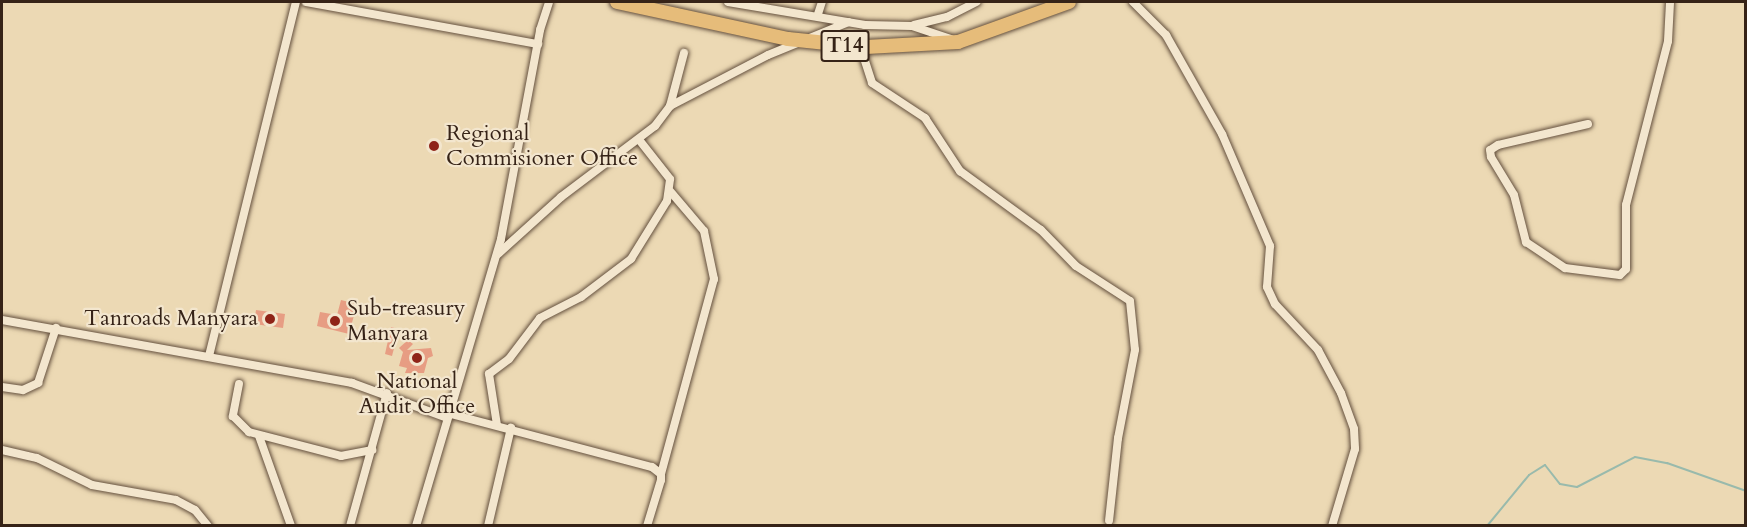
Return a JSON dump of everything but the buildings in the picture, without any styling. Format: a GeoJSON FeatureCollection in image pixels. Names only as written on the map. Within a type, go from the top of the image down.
{"type":"FeatureCollection","features":[{"type":"Feature","properties":{"kind":"highway","name":"T14"},"geometry":{"type":"LineString","coordinates":[[617,2],[803,42],[867,47],[958,42],[1069,2]]}},
{"type":"Feature","properties":{"kind":"street"},"geometry":{"type":"LineString","coordinates":[[209,356],[296,2]]}},
{"type":"Feature","properties":{"kind":"street"},"geometry":{"type":"LineString","coordinates":[[306,2],[538,44]]}},
{"type":"Feature","properties":{"kind":"street"},"geometry":{"type":"LineString","coordinates":[[416,525],[446,415],[496,256],[538,44],[549,2]]}},
{"type":"Feature","properties":{"kind":"street"},"geometry":{"type":"LineString","coordinates":[[728,2],[773,5],[849,22],[912,26],[958,42]]}},
{"type":"Feature","properties":{"kind":"street"},"geometry":{"type":"LineString","coordinates":[[818,14],[822,2]]}},
{"type":"Feature","properties":{"kind":"street"},"geometry":{"type":"LineString","coordinates":[[912,26],[947,17],[976,2]]}},
{"type":"Feature","properties":{"kind":"street"},"geometry":{"type":"LineString","coordinates":[[1133,2],[1166,36],[1222,134],[1270,246],[1267,287],[1275,304],[1318,351],[1341,393],[1354,429],[1355,449],[1332,525]]}},
{"type":"Feature","properties":{"kind":"street"},"geometry":{"type":"LineString","coordinates":[[1588,124],[1498,145],[1490,150],[1491,157],[1514,195],[1526,242],[1565,268],[1620,275],[1626,268],[1626,205],[1665,53],[1670,2]]}},
{"type":"Feature","properties":{"kind":"street"},"geometry":{"type":"LineString","coordinates":[[496,256],[561,196],[640,141],[670,106],[849,22]]}},
{"type":"Feature","properties":{"kind":"street"},"geometry":{"type":"LineString","coordinates":[[867,47],[864,58],[872,83],[925,118],[960,171],[1041,230],[1076,266],[1130,301],[1135,350],[1115,459],[1109,521]]}},
{"type":"Feature","properties":{"kind":"street"},"geometry":{"type":"LineString","coordinates":[[670,106],[684,53]]}},
{"type":"Feature","properties":{"kind":"street"},"geometry":{"type":"LineString","coordinates":[[497,425],[489,374],[509,359],[540,318],[574,302],[631,259],[670,191],[670,180],[640,141]]}},
{"type":"Feature","properties":{"kind":"street"},"geometry":{"type":"LineString","coordinates":[[647,525],[714,279],[704,231],[670,191]]}},
{"type":"Feature","properties":{"kind":"street"},"geometry":{"type":"LineString","coordinates":[[2,320],[209,356],[387,393],[446,415],[511,428],[623,456],[661,474]]}},
{"type":"Feature","properties":{"kind":"street"},"geometry":{"type":"LineString","coordinates":[[2,387],[23,390],[38,383],[56,328]]}},
{"type":"Feature","properties":{"kind":"street"},"geometry":{"type":"LineString","coordinates":[[239,384],[233,416],[242,428],[259,436],[341,456],[372,450]]}},
{"type":"Feature","properties":{"kind":"street"},"geometry":{"type":"LineString","coordinates":[[350,525],[387,393]]}},
{"type":"Feature","properties":{"kind":"street"},"geometry":{"type":"LineString","coordinates":[[488,525],[511,428]]}},
{"type":"Feature","properties":{"kind":"street"},"geometry":{"type":"LineString","coordinates":[[259,436],[291,525]]}},
{"type":"Feature","properties":{"kind":"street"},"geometry":{"type":"LineString","coordinates":[[2,450],[37,458],[92,485],[176,500],[208,525]]}},
{"type":"Feature","properties":{"kind":"waterway"},"geometry":{"type":"LineString","coordinates":[[1487,526],[1529,475],[1545,465],[1560,484],[1577,487],[1635,457],[1667,463],[1746,491]]}},
{"type":"Feature","properties":{"kind":"place","name":"Regional Commisioner Office"},"geometry":{"type":"Point","coordinates":[434,146]}},
{"type":"Feature","properties":{"kind":"place","name":"Tanroads Manyara"},"geometry":{"type":"Point","coordinates":[270,319]}},
{"type":"Feature","properties":{"kind":"place","name":"Sub-treasury Manyara"},"geometry":{"type":"Point","coordinates":[335,321]}},
{"type":"Feature","properties":{"kind":"place","name":"National Audit Office"},"geometry":{"type":"Point","coordinates":[417,358]}}]}
